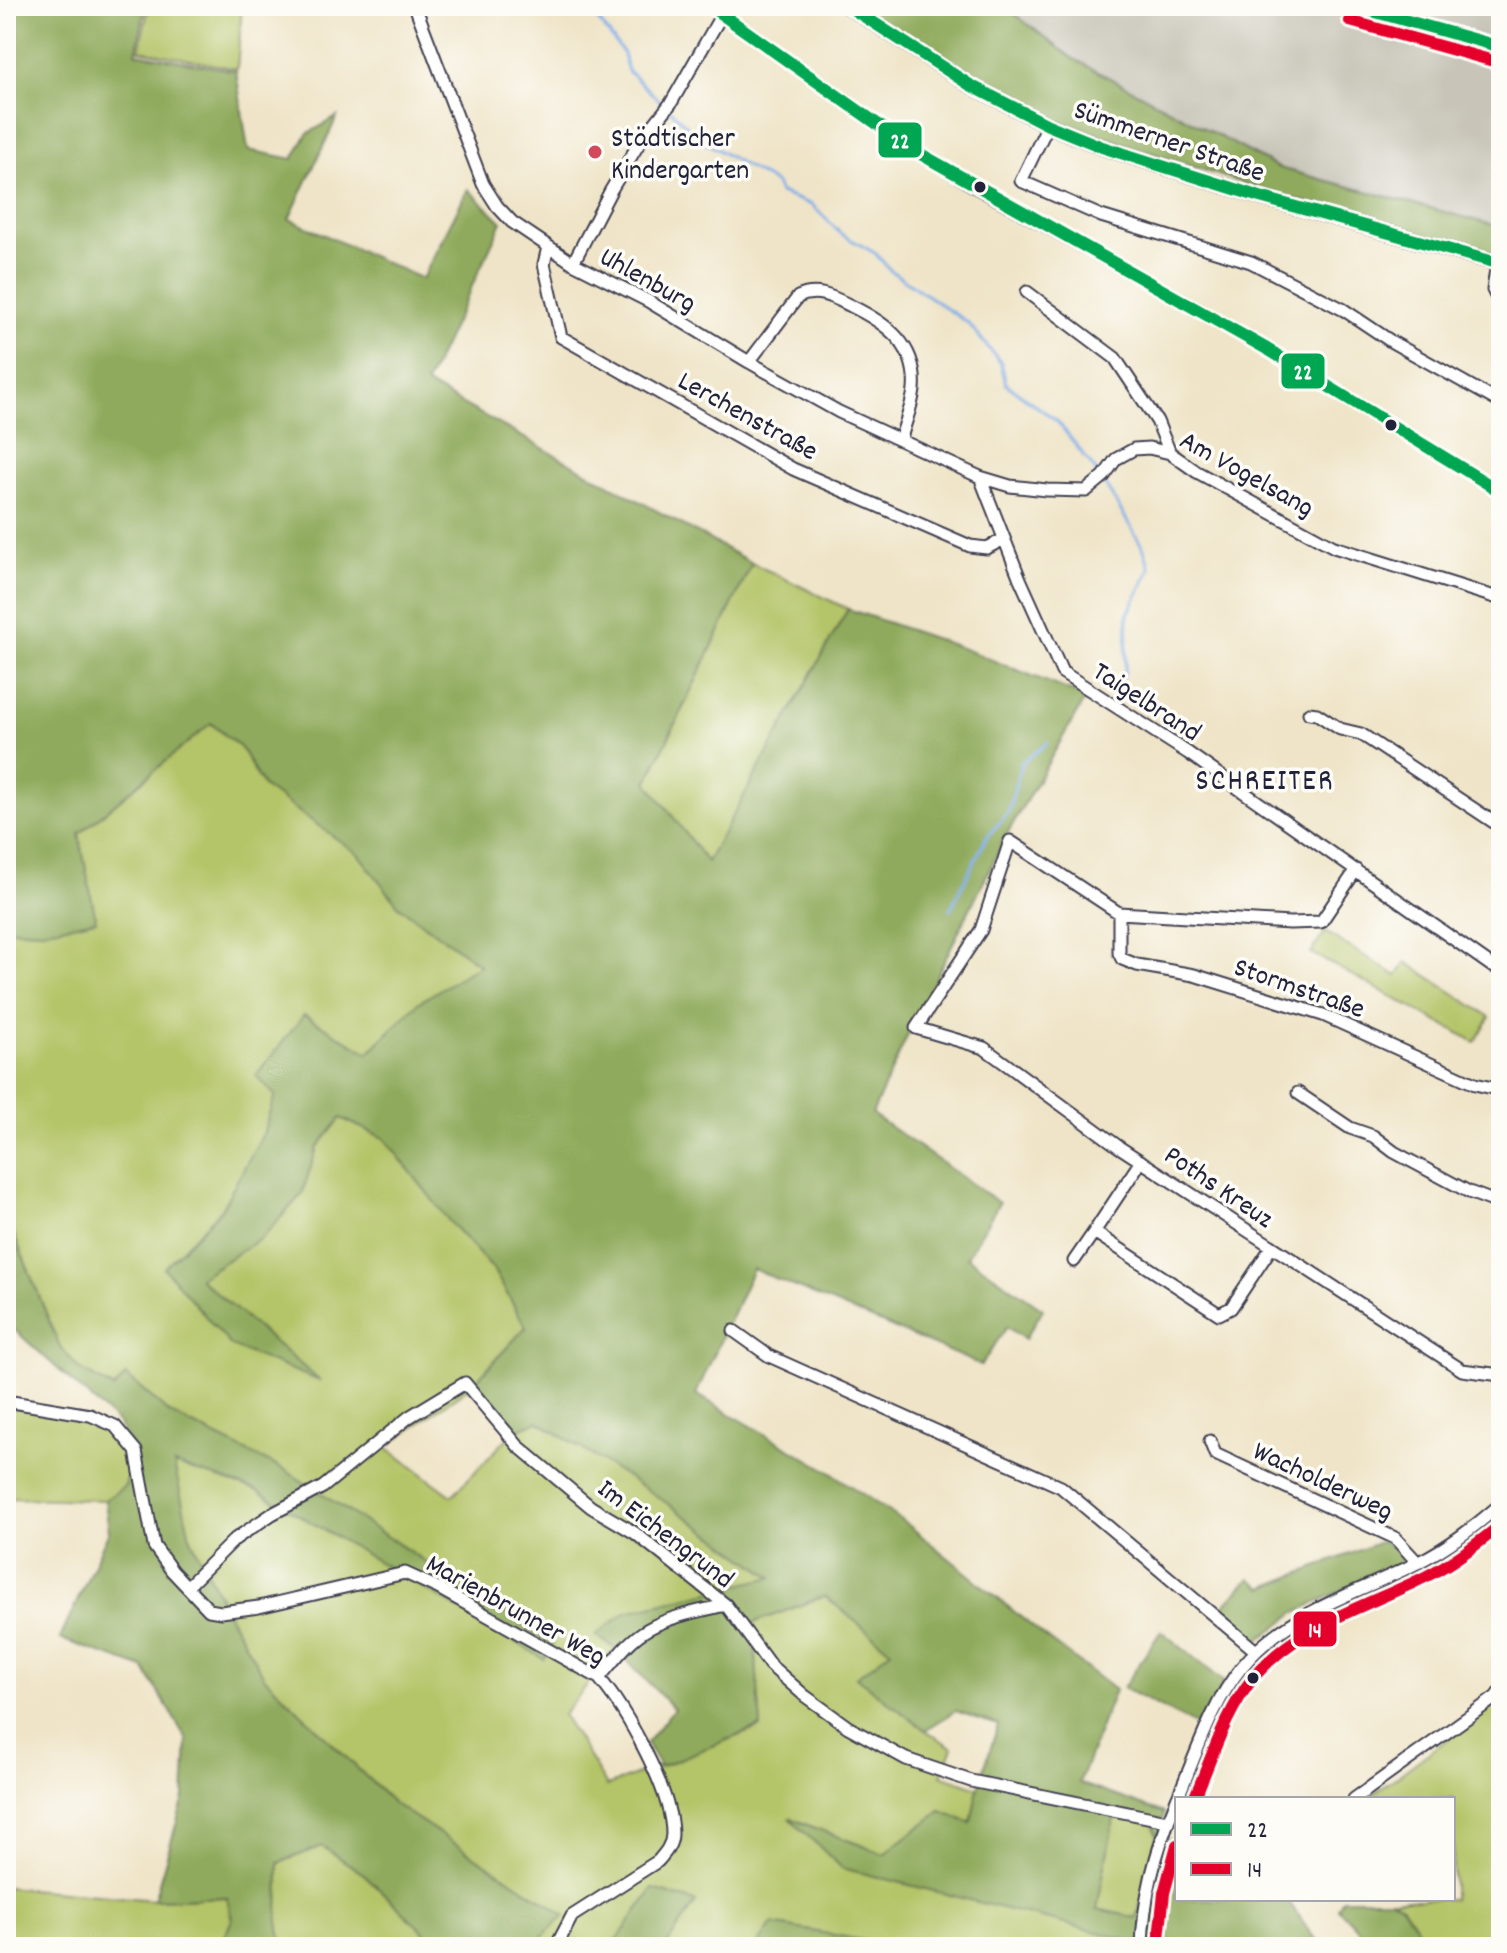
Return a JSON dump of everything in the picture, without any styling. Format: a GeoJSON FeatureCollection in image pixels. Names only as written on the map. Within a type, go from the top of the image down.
{"type":"FeatureCollection","features":[{"type":"Feature","properties":{"kind":"main road","name":"Sümmerner Straße"},"geometry":{"type":"LineString","coordinates":[[848,6],[970,85],[1048,125],[1102,147],[1260,197],[1499,263]]}},
{"type":"Feature","properties":{"kind":"street","name":"Uhlenburg"},"geometry":{"type":"LineString","coordinates":[[415,6],[483,184],[512,222],[573,263],[648,301],[839,412],[980,477]]}},
{"type":"Feature","properties":{"kind":"street"},"geometry":{"type":"LineString","coordinates":[[710,6],[917,152],[1267,349],[1501,492]]}},
{"type":"Feature","properties":{"kind":"street"},"geometry":{"type":"LineString","coordinates":[[1354,6],[1501,47]]}},
{"type":"Feature","properties":{"kind":"street"},"geometry":{"type":"LineString","coordinates":[[573,263],[631,156],[671,103],[722,14]]}},
{"type":"Feature","properties":{"kind":"street"},"geometry":{"type":"LineString","coordinates":[[1048,125],[1021,181],[1101,216],[1251,262],[1344,310],[1392,342],[1501,403]]}},
{"type":"Feature","properties":{"kind":"street","name":"Lerchenstraße"},"geometry":{"type":"LineString","coordinates":[[548,247],[544,264],[561,337],[793,469],[970,546],[987,548],[1004,539]]}},
{"type":"Feature","properties":{"kind":"street"},"geometry":{"type":"LineString","coordinates":[[1499,263],[1493,290],[1501,306]]}},
{"type":"Feature","properties":{"kind":"street"},"geometry":{"type":"LineString","coordinates":[[749,362],[798,297],[809,292],[828,295],[880,320],[897,335],[910,360],[914,388],[901,438]]}},
{"type":"Feature","properties":{"kind":"street"},"geometry":{"type":"LineString","coordinates":[[1027,292],[1115,358],[1157,421],[1170,453]]}},
{"type":"Feature","properties":{"kind":"street","name":"Am Vogelsang"},"geometry":{"type":"LineString","coordinates":[[980,477],[1010,486],[1086,491],[1104,476],[1116,459],[1134,449],[1149,448],[1170,453],[1209,479],[1334,547],[1501,599]]}},
{"type":"Feature","properties":{"kind":"street","name":"Taigelbrand"},"geometry":{"type":"LineString","coordinates":[[980,477],[1062,672],[1188,753],[1492,966],[1501,969]]}},
{"type":"Feature","properties":{"kind":"street"},"geometry":{"type":"LineString","coordinates":[[1309,713],[1317,714],[1340,729],[1361,734],[1501,827]]}},
{"type":"Feature","properties":{"kind":"street","name":"Poths Kreuz"},"geometry":{"type":"LineString","coordinates":[[1119,913],[1010,841],[981,930],[916,1028],[984,1048],[1141,1161],[1462,1370],[1501,1375]]}},
{"type":"Feature","properties":{"kind":"street"},"geometry":{"type":"LineString","coordinates":[[1119,913],[1321,922],[1356,870]]}},
{"type":"Feature","properties":{"kind":"street","name":"Stormstraße"},"geometry":{"type":"LineString","coordinates":[[1119,913],[1117,927],[1122,959],[1137,965],[1194,975],[1323,1015],[1475,1084],[1501,1090]]}},
{"type":"Feature","properties":{"kind":"street"},"geometry":{"type":"LineString","coordinates":[[1298,1093],[1350,1128],[1373,1136],[1394,1152],[1469,1192],[1501,1204]]}},
{"type":"Feature","properties":{"kind":"street"},"geometry":{"type":"LineString","coordinates":[[1074,1261],[1141,1161]]}},
{"type":"Feature","properties":{"kind":"street"},"geometry":{"type":"LineString","coordinates":[[1094,1232],[1219,1314],[1231,1308],[1271,1248]]}},
{"type":"Feature","properties":{"kind":"street"},"geometry":{"type":"LineString","coordinates":[[734,1331],[769,1356],[1061,1487],[1256,1651]]}},
{"type":"Feature","properties":{"kind":"street","name":"Im Eichengrund"},"geometry":{"type":"LineString","coordinates":[[187,1587],[235,1539],[272,1514],[323,1487],[409,1417],[465,1383],[518,1446],[591,1507],[635,1533],[726,1605],[770,1665],[848,1727],[906,1759],[971,1781],[1167,1821]]}},
{"type":"Feature","properties":{"kind":"street","name":"Marienbrunner Weg"},"geometry":{"type":"LineString","coordinates":[[6,1401],[90,1415],[115,1426],[136,1451],[154,1546],[172,1571],[209,1610],[221,1612],[259,1607],[405,1573],[438,1588],[599,1678],[612,1694],[654,1770],[668,1810],[672,1836],[668,1849],[658,1861],[572,1916],[559,1941],[565,1947]]}},
{"type":"Feature","properties":{"kind":"street","name":"Wacholderweg"},"geometry":{"type":"LineString","coordinates":[[1210,1441],[1215,1454],[1395,1538],[1418,1563]]}},
{"type":"Feature","properties":{"kind":"street"},"geometry":{"type":"LineString","coordinates":[[1178,1797],[1231,1681],[1256,1651],[1282,1629],[1308,1613],[1418,1563],[1458,1540],[1501,1504]]}},
{"type":"Feature","properties":{"kind":"street"},"geometry":{"type":"LineString","coordinates":[[599,1678],[647,1629],[726,1605]]}},
{"type":"Feature","properties":{"kind":"street"},"geometry":{"type":"LineString","coordinates":[[1357,1797],[1496,1697],[1501,1690]]}},
{"type":"Feature","properties":{"kind":"street"},"geometry":{"type":"LineString","coordinates":[[1142,1947],[1145,1904],[1163,1834],[1175,1803]]}},
{"type":"Feature","properties":{"kind":"street"},"geometry":{"type":"LineString","coordinates":[[1163,1834],[1175,1837]]}},
{"type":"Feature","properties":{"kind":"shaded area"},"geometry":{"type":"Polygon","coordinates":[[[1004,6],[1501,6],[1501,226],[1279,169],[1072,58],[1004,6]]]}},
{"type":"Feature","properties":{"kind":"green space"},"geometry":{"type":"Polygon","coordinates":[[[12,6],[146,6],[136,53],[236,71],[248,150],[293,159],[307,134],[337,117],[289,219],[422,279],[468,189],[502,222],[426,384],[752,563],[647,782],[707,862],[848,609],[951,644],[1086,697],[1007,834],[872,1114],[999,1203],[967,1257],[1043,1309],[1025,1339],[1007,1327],[981,1365],[753,1269],[696,1394],[827,1470],[907,1524],[1115,1690],[1079,1783],[1164,1813],[1159,1836],[1175,1840],[1175,1901],[1288,1901],[1324,1947],[1157,1947],[842,1868],[789,1818],[884,1854],[941,1811],[971,1823],[978,1788],[998,1725],[956,1711],[925,1730],[856,1677],[891,1651],[825,1596],[753,1623],[761,1726],[660,1767],[646,1743],[674,1709],[616,1649],[596,1635],[626,1612],[772,1577],[651,1492],[538,1421],[514,1431],[472,1385],[526,1327],[493,1269],[450,1222],[384,1138],[341,1118],[317,1148],[302,1194],[263,1237],[199,1278],[320,1381],[231,1346],[164,1268],[221,1210],[263,1134],[275,1095],[256,1076],[304,1015],[368,1053],[418,1003],[480,965],[399,906],[358,854],[263,786],[241,748],[211,723],[79,834],[96,920],[42,931],[6,929],[6,9],[12,6]],[[1114,1817],[1097,1909],[1137,1918],[1157,1837],[1153,1823],[1114,1817]]]}},
{"type":"Feature","properties":{"kind":"green space"},"geometry":{"type":"Polygon","coordinates":[[[149,6],[242,6],[237,69],[139,50],[149,6]]]}},
{"type":"Feature","properties":{"kind":"green space"},"geometry":{"type":"Polygon","coordinates":[[[857,6],[1004,6],[1072,58],[1279,168],[1501,227],[1501,259],[1266,191],[1051,119],[974,82],[857,6]]]}},
{"type":"Feature","properties":{"kind":"green space"},"geometry":{"type":"Polygon","coordinates":[[[752,563],[848,609],[707,862],[647,783],[752,563]]]}},
{"type":"Feature","properties":{"kind":"green space"},"geometry":{"type":"Polygon","coordinates":[[[210,723],[241,748],[263,786],[359,854],[399,906],[480,965],[418,1003],[368,1053],[304,1015],[263,1134],[221,1210],[164,1268],[318,1380],[199,1278],[263,1237],[302,1194],[317,1148],[341,1118],[384,1138],[453,1225],[493,1269],[526,1327],[472,1385],[386,1447],[452,1496],[514,1431],[537,1421],[651,1492],[773,1578],[720,1591],[597,1636],[616,1649],[563,1715],[607,1786],[761,1727],[753,1623],[825,1596],[891,1651],[856,1677],[953,1748],[941,1775],[978,1788],[971,1823],[941,1811],[884,1854],[792,1819],[993,1904],[1142,1943],[1141,1947],[901,1947],[772,1924],[756,1947],[665,1947],[696,1902],[653,1889],[612,1947],[531,1947],[564,1915],[393,1803],[265,1678],[230,1618],[190,1537],[173,1463],[256,1490],[553,1645],[285,1470],[170,1414],[127,1376],[115,1389],[78,1368],[59,1345],[6,1215],[6,929],[42,931],[79,834],[210,723]]]}},
{"type":"Feature","properties":{"kind":"green space"},"geometry":{"type":"Polygon","coordinates":[[[1325,932],[1397,976],[1406,962],[1490,1017],[1475,1042],[1311,953],[1325,932]]]}},
{"type":"Feature","properties":{"kind":"green space"},"geometry":{"type":"Polygon","coordinates":[[[6,1215],[59,1345],[78,1368],[114,1389],[126,1375],[170,1414],[285,1470],[553,1645],[544,1659],[256,1490],[174,1464],[190,1537],[230,1618],[265,1678],[393,1803],[565,1915],[531,1947],[439,1947],[365,1875],[322,1846],[279,1863],[281,1947],[220,1947],[232,1920],[227,1897],[154,1900],[184,1798],[187,1740],[144,1668],[60,1639],[109,1531],[105,1500],[125,1486],[134,1453],[119,1424],[6,1322],[6,1215]]]}},
{"type":"Feature","properties":{"kind":"green space"},"geometry":{"type":"Polygon","coordinates":[[[6,1404],[88,1418],[111,1429],[134,1453],[125,1486],[105,1500],[6,1498],[6,1404]]]}},
{"type":"Feature","properties":{"kind":"green space"},"geometry":{"type":"Polygon","coordinates":[[[1383,1541],[1407,1560],[1296,1612],[1255,1643],[1219,1611],[1250,1578],[1263,1588],[1383,1541]]]}},
{"type":"Feature","properties":{"kind":"green space"},"geometry":{"type":"Polygon","coordinates":[[[1161,1631],[1224,1682],[1201,1728],[1123,1688],[1161,1631]]]}},
{"type":"Feature","properties":{"kind":"green space"},"geometry":{"type":"Polygon","coordinates":[[[1501,1699],[1501,1947],[1455,1947],[1451,1940],[1429,1947],[1402,1906],[1395,1901],[1455,1901],[1455,1797],[1370,1797],[1501,1699]]]}},
{"type":"Feature","properties":{"kind":"green space"},"geometry":{"type":"Polygon","coordinates":[[[1114,1817],[1153,1823],[1157,1837],[1137,1918],[1097,1909],[1114,1817]]]}},
{"type":"Feature","properties":{"kind":"green space"},"geometry":{"type":"Polygon","coordinates":[[[322,1846],[365,1875],[439,1947],[281,1947],[279,1863],[322,1846]]]}},
{"type":"Feature","properties":{"kind":"green space"},"geometry":{"type":"Polygon","coordinates":[[[6,1887],[154,1900],[227,1897],[232,1920],[220,1947],[6,1947],[6,1887]]]}},
{"type":"Feature","properties":{"kind":"green space"},"geometry":{"type":"Polygon","coordinates":[[[653,1889],[696,1902],[665,1947],[612,1947],[653,1889]]]}},
{"type":"Feature","properties":{"kind":"green space"},"geometry":{"type":"Polygon","coordinates":[[[1342,1901],[1395,1901],[1402,1906],[1429,1947],[1374,1947],[1338,1908],[1342,1901]]]}},
{"type":"Feature","properties":{"kind":"green space"},"geometry":{"type":"Polygon","coordinates":[[[772,1924],[901,1947],[756,1947],[772,1924]]]}},
{"type":"Feature","properties":{"kind":"waterway"},"geometry":{"type":"LineString","coordinates":[[579,6],[587,17],[595,16],[622,51],[628,71],[664,105]]}},
{"type":"Feature","properties":{"kind":"waterway"},"geometry":{"type":"LineString","coordinates":[[670,110],[703,141],[776,184],[780,193],[812,205],[841,234],[875,253],[891,271],[968,323],[1001,363],[1006,384],[1057,421],[1099,475]]}},
{"type":"Feature","properties":{"kind":"waterway"},"geometry":{"type":"LineString","coordinates":[[1103,481],[1144,549],[1150,569],[1128,614],[1125,671],[1120,686]]}},
{"type":"Feature","properties":{"kind":"waterway"},"geometry":{"type":"LineString","coordinates":[[950,910],[986,838],[1009,811],[1021,763],[1048,743]]}},
{"type":"Feature","properties":{"kind":"transit line","name":"22"},"geometry":{"type":"LineString","coordinates":[[710,6],[917,152],[1267,349],[1501,492]]}},
{"type":"Feature","properties":{"kind":"transit line","name":"22"},"geometry":{"type":"LineString","coordinates":[[848,6],[970,85],[1048,125],[1102,147],[1260,197],[1501,264]]}},
{"type":"Feature","properties":{"kind":"transit line","name":"22"},"geometry":{"type":"LineString","coordinates":[[1354,6],[1501,47]]}},
{"type":"Feature","properties":{"kind":"transit line","name":"14"},"geometry":{"type":"LineString","coordinates":[[1350,21],[1497,62]]}},
{"type":"Feature","properties":{"kind":"transit line","name":"14"},"geometry":{"type":"LineString","coordinates":[[1195,1797],[1234,1706],[1253,1678],[1271,1660],[1290,1644],[1333,1619],[1435,1572],[1501,1525]]}},
{"type":"Feature","properties":{"kind":"transit line","name":"14"},"geometry":{"type":"LineString","coordinates":[[1158,1947],[1164,1893],[1175,1852]]}},
{"type":"Feature","properties":{"kind":"place","name":"Städtischer Kindergarten"},"geometry":{"type":"Point","coordinates":[595,152]}},
{"type":"Feature","properties":{"kind":"district","name":"SCHREITER"},"geometry":{"type":"Point","coordinates":[1265,779]}}]}
